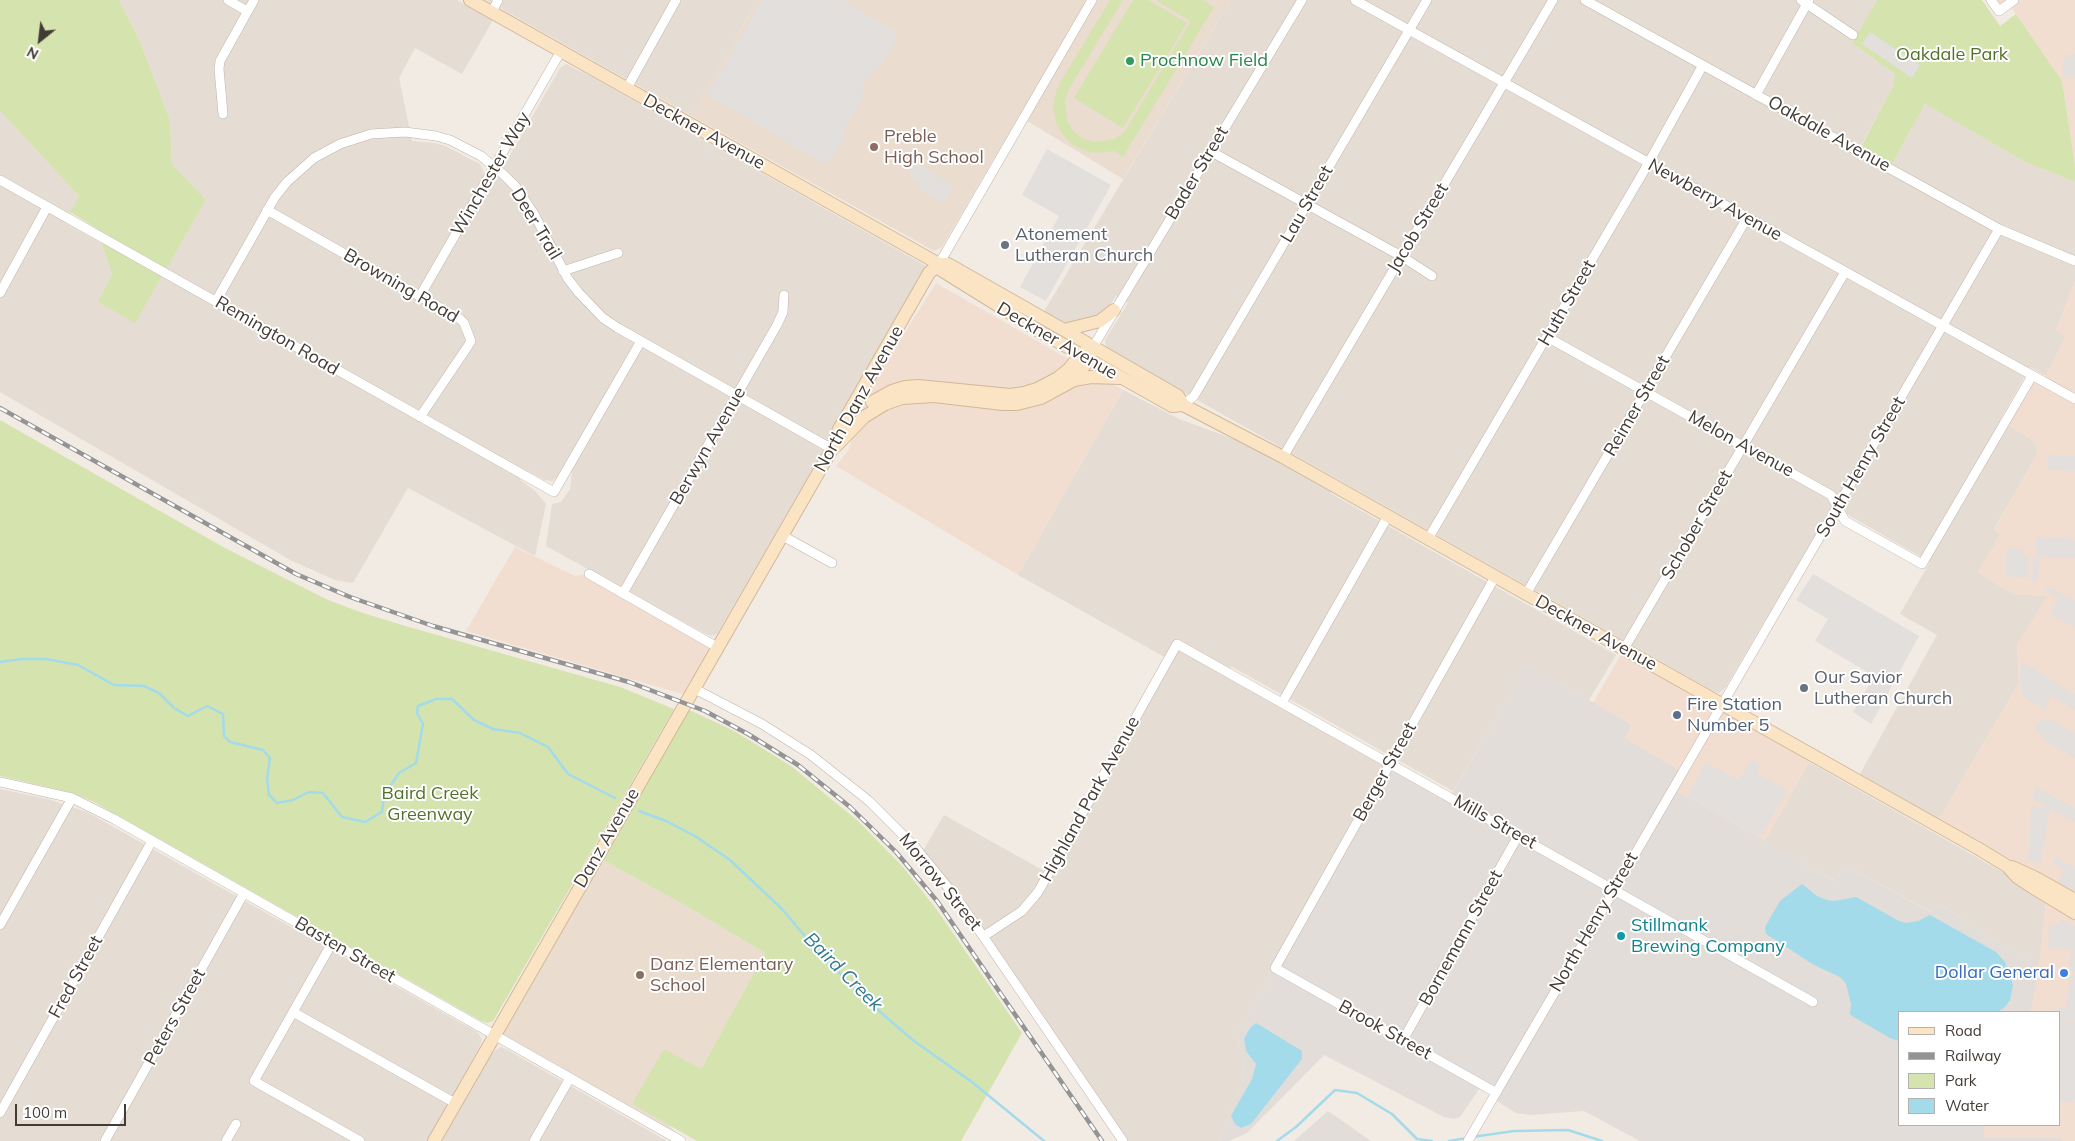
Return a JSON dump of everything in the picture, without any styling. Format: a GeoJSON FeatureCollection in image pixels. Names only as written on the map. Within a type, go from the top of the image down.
{"type":"FeatureCollection","features":[{"type":"Feature","properties":{"kind":"street"},"geometry":{"type":"LineString","coordinates":[[228,0],[247,11]]}},
{"type":"Feature","properties":{"kind":"street"},"geometry":{"type":"LineString","coordinates":[[223,114],[220,61],[254,0]]}},
{"type":"Feature","properties":{"kind":"street","name":"Deckner Avenue"},"geometry":{"type":"LineString","coordinates":[[470,0],[939,264],[948,264],[1178,396],[1183,405]]}},
{"type":"Feature","properties":{"kind":"street"},"geometry":{"type":"LineString","coordinates":[[492,12],[498,0]]}},
{"type":"Feature","properties":{"kind":"street"},"geometry":{"type":"LineString","coordinates":[[626,88],[676,0]]}},
{"type":"Feature","properties":{"kind":"street"},"geometry":{"type":"LineString","coordinates":[[939,264],[1092,0]]}},
{"type":"Feature","properties":{"kind":"street","name":"Bader Street"},"geometry":{"type":"LineString","coordinates":[[1093,347],[1302,0]]}},
{"type":"Feature","properties":{"kind":"street","name":"Newberry Avenue"},"geometry":{"type":"LineString","coordinates":[[1355,0],[2075,399]]}},
{"type":"Feature","properties":{"kind":"street","name":"Lau Street"},"geometry":{"type":"LineString","coordinates":[[1183,405],[1194,396],[1427,0]]}},
{"type":"Feature","properties":{"kind":"street","name":"Jacob Street"},"geometry":{"type":"LineString","coordinates":[[1283,457],[1553,0]]}},
{"type":"Feature","properties":{"kind":"street","name":"Oakdale Avenue"},"geometry":{"type":"LineString","coordinates":[[1585,0],[1999,229],[2075,262]]}},
{"type":"Feature","properties":{"kind":"street"},"geometry":{"type":"LineString","coordinates":[[1991,0],[1999,11],[2014,0]]}},
{"type":"Feature","properties":{"kind":"street"},"geometry":{"type":"LineString","coordinates":[[1756,95],[1806,1],[1853,35]]}},
{"type":"Feature","properties":{"kind":"street","name":"Winchester Way"},"geometry":{"type":"LineString","coordinates":[[420,296],[561,51]]}},
{"type":"Feature","properties":{"kind":"street","name":"Huth Street"},"geometry":{"type":"LineString","coordinates":[[1428,539],[1649,163],[1703,65]]}},
{"type":"Feature","properties":{"kind":"street","name":"Deer Trail"},"geometry":{"type":"LineString","coordinates":[[216,301],[267,210],[287,182],[314,158],[340,144],[370,134],[405,132],[436,136],[466,147],[495,167],[516,187],[526,201],[564,272],[579,293],[597,312],[618,328],[832,449]]}},
{"type":"Feature","properties":{"kind":"street"},"geometry":{"type":"LineString","coordinates":[[1210,151],[1401,256],[1432,276]]}},
{"type":"Feature","properties":{"kind":"street","name":"Remington Road"},"geometry":{"type":"LineString","coordinates":[[0,180],[554,492],[641,341]]}},
{"type":"Feature","properties":{"kind":"street"},"geometry":{"type":"LineString","coordinates":[[0,293],[47,207]]}},
{"type":"Feature","properties":{"kind":"street","name":"Browning Road"},"geometry":{"type":"LineString","coordinates":[[267,210],[463,321],[471,341],[420,417]]}},
{"type":"Feature","properties":{"kind":"street","name":"Reimer Street"},"geometry":{"type":"LineString","coordinates":[[1526,594],[1747,218]]}},
{"type":"Feature","properties":{"kind":"street","name":"South Henry Street"},"geometry":{"type":"LineString","coordinates":[[1722,704],[1999,229]]}},
{"type":"Feature","properties":{"kind":"street"},"geometry":{"type":"LineString","coordinates":[[564,272],[618,253]]}},
{"type":"Feature","properties":{"kind":"street","name":"Deckner Avenue"},"geometry":{"type":"LineString","coordinates":[[939,264],[941,270],[1008,313],[1125,380],[1172,406],[1183,405],[1283,457],[2007,866],[2020,870],[2075,900]]}},
{"type":"Feature","properties":{"kind":"street","name":"North Danz Avenue"},"geometry":{"type":"LineString","coordinates":[[781,535],[832,449],[839,429],[929,273],[939,264]]}},
{"type":"Feature","properties":{"kind":"street","name":"Schober Street"},"geometry":{"type":"LineString","coordinates":[[1624,649],[1845,272]]}},
{"type":"Feature","properties":{"kind":"street","name":"Berwyn Avenue"},"geometry":{"type":"LineString","coordinates":[[623,593],[780,320],[784,294]]}},
{"type":"Feature","properties":{"kind":"street"},"geometry":{"type":"LineString","coordinates":[[1064,330],[1100,321],[1114,310]]}},
{"type":"Feature","properties":{"kind":"street","name":"Melon Avenue"},"geometry":{"type":"LineString","coordinates":[[1547,337],[1831,495],[1845,521],[1922,564],[2032,376]]}},
{"type":"Feature","properties":{"kind":"street"},"geometry":{"type":"LineString","coordinates":[[1074,380],[1085,357],[1093,347]]}},
{"type":"Feature","properties":{"kind":"street"},"geometry":{"type":"LineString","coordinates":[[839,429],[864,407],[892,391],[905,387],[918,386],[1010,395],[1024,393],[1037,389],[1058,378],[1085,357]]}},
{"type":"Feature","properties":{"kind":"street"},"geometry":{"type":"LineString","coordinates":[[832,449],[864,417],[886,404],[902,398],[934,396],[985,403],[1017,404],[1042,398],[1074,380],[1105,377],[1125,380]]}},
{"type":"Feature","properties":{"kind":"street"},"geometry":{"type":"LineString","coordinates":[[1282,703],[1388,516]]}},
{"type":"Feature","properties":{"kind":"street"},"geometry":{"type":"LineString","coordinates":[[781,535],[832,563]]}},
{"type":"Feature","properties":{"kind":"street","name":"Danz Avenue"},"geometry":{"type":"LineString","coordinates":[[434,1141],[781,535]]}},
{"type":"Feature","properties":{"kind":"street"},"geometry":{"type":"LineString","coordinates":[[589,574],[717,647]]}},
{"type":"Feature","properties":{"kind":"street","name":"Berger Street"},"geometry":{"type":"LineString","coordinates":[[1275,968],[1495,577]]}},
{"type":"Feature","properties":{"kind":"street","name":"Mills Street"},"geometry":{"type":"LineString","coordinates":[[1177,644],[1813,1002]]}},
{"type":"Feature","properties":{"kind":"street","name":"Highland Park Avenue"},"geometry":{"type":"LineString","coordinates":[[984,936],[1022,911],[1038,892],[1177,644]]}},
{"type":"Feature","properties":{"kind":"street","name":"Morrow Street"},"geometry":{"type":"LineString","coordinates":[[693,688],[732,707],[792,742],[869,801],[915,847],[938,873],[984,936],[1123,1141]]}},
{"type":"Feature","properties":{"kind":"street","name":"North Henry Street"},"geometry":{"type":"LineString","coordinates":[[1468,1141],[1722,704]]}},
{"type":"Feature","properties":{"kind":"street","name":"Basten Street"},"geometry":{"type":"LineString","coordinates":[[0,782],[72,798],[152,841],[681,1141]]}},
{"type":"Feature","properties":{"kind":"street"},"geometry":{"type":"LineString","coordinates":[[0,925],[72,798]]}},
{"type":"Feature","properties":{"kind":"street","name":"Bornemann Street"},"geometry":{"type":"LineString","coordinates":[[1403,1040],[1518,836]]}},
{"type":"Feature","properties":{"kind":"street","name":"Fred Street"},"geometry":{"type":"LineString","coordinates":[[0,1113],[152,841]]}},
{"type":"Feature","properties":{"kind":"street","name":"Deckner Avenue"},"geometry":{"type":"LineString","coordinates":[[2007,866],[2017,877],[2075,913]]}},
{"type":"Feature","properties":{"kind":"street","name":"Peters Street"},"geometry":{"type":"LineString","coordinates":[[105,1141],[244,893]]}},
{"type":"Feature","properties":{"kind":"street"},"geometry":{"type":"LineString","coordinates":[[332,943],[254,1081],[360,1141]]}},
{"type":"Feature","properties":{"kind":"street","name":"Brook Street"},"geometry":{"type":"LineString","coordinates":[[1275,968],[1495,1092]]}},
{"type":"Feature","properties":{"kind":"street"},"geometry":{"type":"LineString","coordinates":[[293,1012],[455,1104]]}},
{"type":"Feature","properties":{"kind":"street"},"geometry":{"type":"LineString","coordinates":[[534,1141],[570,1078]]}},
{"type":"Feature","properties":{"kind":"street"},"geometry":{"type":"LineString","coordinates":[[226,1141],[236,1124]]}},
{"type":"Feature","properties":{"kind":"shaded area"},"geometry":{"type":"Polygon","coordinates":[[[119,0],[457,0],[493,20],[462,74],[415,48],[399,78],[412,141],[445,146],[480,164],[485,175],[476,191],[486,197],[560,68],[566,64],[926,266],[926,273],[717,634],[711,636],[704,633],[546,546],[552,504],[561,502],[570,489],[572,473],[563,467],[552,481],[544,480],[526,470],[520,480],[535,491],[546,504],[535,556],[408,488],[353,583],[335,580],[292,561],[0,392],[0,111],[79,196],[65,223],[101,243],[112,274],[135,322],[206,200],[172,164],[170,120],[140,41],[119,0]]]}},
{"type":"Feature","properties":{"kind":"shaded area"},"geometry":{"type":"Polygon","coordinates":[[[486,0],[757,0],[692,116],[486,0]]]}},
{"type":"Feature","properties":{"kind":"shaded area","name":"Preble High School"},"geometry":{"type":"Polygon","coordinates":[[[757,0],[1231,0],[1123,179],[1019,116],[942,247],[934,251],[692,116],[757,0]]]}},
{"type":"Feature","properties":{"kind":"shaded area"},"geometry":{"type":"Polygon","coordinates":[[[762,0],[842,0],[896,31],[895,42],[882,63],[865,81],[860,104],[843,130],[846,135],[827,165],[707,95],[762,0]]]}},
{"type":"Feature","properties":{"kind":"shaded area"},"geometry":{"type":"Polygon","coordinates":[[[1231,0],[1877,0],[1852,43],[1895,74],[1893,86],[1856,155],[1887,173],[1925,104],[2025,162],[2075,182],[2075,282],[2056,330],[2066,336],[2046,376],[2030,367],[2000,420],[2034,441],[2038,453],[1994,529],[2001,534],[1978,572],[2013,594],[2048,596],[2017,645],[2019,683],[1939,819],[1860,774],[1937,635],[1900,614],[1930,562],[1845,513],[1846,505],[1856,486],[1848,480],[1725,688],[1719,693],[1114,353],[1106,347],[1105,340],[1128,303],[1116,296],[1104,314],[1065,325],[1043,313],[1231,0]]]}},
{"type":"Feature","properties":{"kind":"shaded area"},"geometry":{"type":"Polygon","coordinates":[[[1991,0],[2075,0],[2075,165],[2062,81],[2009,4],[1999,11],[1991,0]]]}},
{"type":"Feature","properties":{"kind":"shaded area"},"geometry":{"type":"Polygon","coordinates":[[[1870,32],[1920,65],[1912,78],[1862,44],[1870,32]]]}},
{"type":"Feature","properties":{"kind":"shaded area"},"geometry":{"type":"Polygon","coordinates":[[[2075,54],[2075,76],[2065,78],[2062,63],[2067,55],[2075,54]]]}},
{"type":"Feature","properties":{"kind":"shaded area"},"geometry":{"type":"Polygon","coordinates":[[[1047,149],[1111,185],[1046,301],[1020,287],[1059,216],[1022,195],[1047,149]]]}},
{"type":"Feature","properties":{"kind":"shaded area"},"geometry":{"type":"Polygon","coordinates":[[[911,160],[954,186],[943,203],[917,189],[920,184],[912,180],[908,165],[911,160]]]}},
{"type":"Feature","properties":{"kind":"shaded area"},"geometry":{"type":"Polygon","coordinates":[[[2075,282],[2075,1141],[2062,1141],[2061,1138],[1984,1138],[1984,1126],[2060,1126],[2060,1011],[2031,1011],[2039,968],[2046,902],[2055,884],[1939,819],[2019,683],[2017,645],[2047,596],[2013,594],[1978,572],[2000,534],[1994,530],[2038,453],[2034,441],[2004,423],[2032,376],[2043,381],[2066,336],[2056,330],[2075,282]]]}},
{"type":"Feature","properties":{"kind":"shaded area"},"geometry":{"type":"Polygon","coordinates":[[[936,283],[1123,390],[1018,575],[836,466],[849,449],[865,396],[936,283]]]}},
{"type":"Feature","properties":{"kind":"shaded area"},"geometry":{"type":"Polygon","coordinates":[[[1123,390],[1179,419],[1283,457],[1333,485],[1330,493],[1616,655],[1589,700],[1527,665],[1453,791],[1231,666],[1228,672],[1390,763],[1237,1034],[1246,1074],[1219,1141],[1123,1141],[921,854],[944,815],[1048,873],[1168,659],[1018,575],[1123,390]]]}},
{"type":"Feature","properties":{"kind":"shaded area"},"geometry":{"type":"Polygon","coordinates":[[[2048,455],[2075,456],[2075,471],[2047,470],[2048,455]]]}},
{"type":"Feature","properties":{"kind":"shaded area"},"geometry":{"type":"Polygon","coordinates":[[[2036,537],[2070,538],[2070,541],[2075,541],[2075,558],[2039,557],[2038,581],[2032,581],[2033,557],[2039,556],[2036,554],[2036,537]]]}},
{"type":"Feature","properties":{"kind":"shaded area"},"geometry":{"type":"Polygon","coordinates":[[[515,547],[575,576],[589,574],[717,647],[689,696],[466,631],[515,547]]]}},
{"type":"Feature","properties":{"kind":"shaded area"},"geometry":{"type":"Polygon","coordinates":[[[2007,548],[2023,549],[2022,555],[2029,555],[2028,578],[2005,576],[2007,548]]]}},
{"type":"Feature","properties":{"kind":"shaded area"},"geometry":{"type":"Polygon","coordinates":[[[1813,574],[1919,636],[1871,724],[1853,712],[1874,676],[1815,641],[1828,619],[1796,600],[1813,574]]]}},
{"type":"Feature","properties":{"kind":"shaded area"},"geometry":{"type":"Polygon","coordinates":[[[2049,587],[2075,601],[2075,627],[2050,614],[2058,598],[2043,589],[2049,587]]]}},
{"type":"Feature","properties":{"kind":"shaded area"},"geometry":{"type":"Polygon","coordinates":[[[1624,649],[1813,755],[1764,842],[1672,789],[1682,772],[1625,738],[1632,725],[1593,703],[1624,649]]]}},
{"type":"Feature","properties":{"kind":"shaded area"},"geometry":{"type":"Polygon","coordinates":[[[2023,662],[2075,695],[2075,710],[2051,696],[2044,709],[2023,697],[2019,674],[2023,662]]]}},
{"type":"Feature","properties":{"kind":"shaded area"},"geometry":{"type":"Polygon","coordinates":[[[1527,664],[1632,725],[1625,738],[1682,772],[1673,789],[1835,881],[1845,865],[1931,912],[1940,904],[2039,968],[2031,1011],[1898,1011],[1898,1126],[1984,1126],[1984,1138],[2062,1138],[2062,1141],[1640,1141],[1584,1111],[1531,1115],[1516,1113],[1492,1098],[1495,1092],[1482,1085],[1460,1117],[1454,1119],[1444,1117],[1324,1055],[1247,1133],[1229,1141],[1219,1141],[1246,1074],[1237,1034],[1390,763],[1450,797],[1527,664]]]}},
{"type":"Feature","properties":{"kind":"shaded area"},"geometry":{"type":"Polygon","coordinates":[[[2049,719],[2075,733],[2075,758],[2047,742],[2035,729],[2041,720],[2049,719]]]}},
{"type":"Feature","properties":{"kind":"shaded area"},"geometry":{"type":"Polygon","coordinates":[[[1752,759],[1760,766],[1757,773],[1787,790],[1760,837],[1687,797],[1706,762],[1739,780],[1752,759]]]}},
{"type":"Feature","properties":{"kind":"shaded area"},"geometry":{"type":"Polygon","coordinates":[[[1809,762],[2006,874],[2046,902],[2039,968],[1940,904],[1932,912],[1845,865],[1836,881],[1764,842],[1809,762]]]}},
{"type":"Feature","properties":{"kind":"shaded area"},"geometry":{"type":"Polygon","coordinates":[[[2036,787],[2075,808],[2075,822],[2050,809],[2041,862],[2028,860],[2031,806],[2048,808],[2032,798],[2036,787]]]}},
{"type":"Feature","properties":{"kind":"shaded area"},"geometry":{"type":"Polygon","coordinates":[[[0,789],[48,799],[87,812],[477,1032],[482,1039],[479,1048],[427,1141],[0,1141],[0,789]]]}},
{"type":"Feature","properties":{"kind":"shaded area","name":"Danz Elementary School"},"geometry":{"type":"Polygon","coordinates":[[[602,847],[603,860],[688,907],[765,953],[701,1069],[632,1103],[669,1125],[682,1141],[494,1034],[602,847]]]}},
{"type":"Feature","properties":{"kind":"shaded area"},"geometry":{"type":"Polygon","coordinates":[[[2056,857],[2075,868],[2075,892],[2058,882],[2064,869],[2053,863],[2056,857]]]}},
{"type":"Feature","properties":{"kind":"shaded area"},"geometry":{"type":"Polygon","coordinates":[[[2062,919],[2075,927],[2075,972],[2070,971],[2071,949],[2048,947],[2049,925],[2058,925],[2062,919]]]}},
{"type":"Feature","properties":{"kind":"shaded area"},"geometry":{"type":"Polygon","coordinates":[[[2075,972],[2075,1022],[2061,1022],[2075,1023],[2075,1101],[2060,1102],[2060,1011],[2058,1011],[2058,1007],[2066,1008],[2070,976],[2074,976],[2075,972]]]}},
{"type":"Feature","properties":{"kind":"shaded area"},"geometry":{"type":"Polygon","coordinates":[[[500,1047],[667,1141],[442,1141],[492,1053],[500,1047]]]}},
{"type":"Feature","properties":{"kind":"shaded area"},"geometry":{"type":"Polygon","coordinates":[[[1328,1111],[1371,1141],[1294,1141],[1328,1111]]]}},
{"type":"Feature","properties":{"kind":"green space"},"geometry":{"type":"Polygon","coordinates":[[[0,0],[119,0],[140,41],[170,120],[172,164],[206,200],[135,323],[98,302],[112,274],[96,228],[70,212],[79,196],[0,111],[0,0]]]}},
{"type":"Feature","properties":{"kind":"green space"},"geometry":{"type":"Polygon","coordinates":[[[1110,0],[1123,0],[1069,89],[1065,101],[1067,120],[1073,131],[1084,139],[1096,142],[1115,139],[1125,131],[1189,24],[1190,21],[1156,0],[1203,0],[1214,7],[1123,157],[1114,151],[1088,152],[1073,145],[1066,139],[1057,125],[1053,108],[1056,91],[1060,83],[1110,0]]]}},
{"type":"Feature","properties":{"kind":"green space","name":"Prochnow Field"},"geometry":{"type":"Polygon","coordinates":[[[1133,0],[1148,0],[1187,23],[1123,128],[1074,98],[1133,0]]]}},
{"type":"Feature","properties":{"kind":"green space","name":"Oakdale Park"},"geometry":{"type":"Polygon","coordinates":[[[1877,0],[1982,0],[2000,26],[2016,14],[2062,81],[2075,165],[2075,182],[2025,162],[1925,104],[1892,164],[1861,147],[1893,86],[1895,74],[1852,43],[1877,0]]]}},
{"type":"Feature","properties":{"kind":"green space","name":"Baird Creek Greenway"},"geometry":{"type":"Polygon","coordinates":[[[0,420],[225,548],[328,600],[402,625],[620,687],[674,709],[493,1021],[487,1023],[481,1021],[94,802],[73,793],[0,776],[0,420]]]}},
{"type":"Feature","properties":{"kind":"green space"},"geometry":{"type":"Polygon","coordinates":[[[687,709],[734,731],[791,766],[858,821],[903,867],[937,910],[1022,1033],[961,1141],[697,1141],[632,1104],[664,1049],[701,1069],[765,953],[688,907],[603,860],[687,709]]]}},
{"type":"Feature","properties":{"kind":"water"},"geometry":{"type":"Polygon","coordinates":[[[1802,884],[1817,896],[1827,900],[1834,901],[1856,897],[1906,923],[1918,921],[1930,915],[1996,952],[2005,962],[2013,985],[2010,1000],[2004,1008],[1999,1011],[1898,1011],[1898,1041],[1890,1038],[1850,1014],[1851,1004],[1846,984],[1840,977],[1814,965],[1766,934],[1765,927],[1780,901],[1802,884]]]}},
{"type":"Feature","properties":{"kind":"water"},"geometry":{"type":"Polygon","coordinates":[[[1256,1023],[1302,1051],[1302,1059],[1251,1124],[1241,1128],[1235,1124],[1231,1116],[1252,1079],[1256,1064],[1246,1051],[1244,1039],[1250,1028],[1256,1023]]]}},
{"type":"Feature","properties":{"kind":"waterway","name":"Baird Creek"},"geometry":{"type":"LineString","coordinates":[[0,662],[22,659],[46,659],[78,665],[114,685],[144,686],[159,693],[174,708],[188,716],[207,706],[223,714],[224,736],[230,742],[263,750],[270,758],[267,778],[269,795],[277,803],[293,800],[309,792],[323,793],[342,817],[365,822],[382,812],[384,795],[399,773],[416,763],[423,724],[417,713],[418,706],[436,699],[452,699],[474,720],[493,729],[520,733],[548,747],[568,774],[615,798]]}},
{"type":"Feature","properties":{"kind":"waterway","name":"Baird Creek"},"geometry":{"type":"LineString","coordinates":[[639,811],[666,821],[695,836],[730,860],[781,908],[817,950],[864,998],[914,1041],[972,1082],[1044,1141]]}},
{"type":"Feature","properties":{"kind":"waterway","name":"Baird Creek"},"geometry":{"type":"LineString","coordinates":[[1277,1141],[1296,1127],[1335,1090],[1357,1093],[1392,1114],[1417,1139],[1432,1141]]}},
{"type":"Feature","properties":{"kind":"waterway","name":"Baird Creek"},"geometry":{"type":"LineString","coordinates":[[1472,1137],[1514,1131],[1568,1130],[1602,1141]]}},
{"type":"Feature","properties":{"kind":"waterway","name":"Baird Creek"},"geometry":{"type":"LineString","coordinates":[[1449,1141],[1467,1138]]}},
{"type":"Feature","properties":{"kind":"railway"},"geometry":{"type":"LineString","coordinates":[[0,408],[296,574],[350,597],[433,626],[629,682],[705,711],[748,734],[798,765],[850,807],[896,852],[937,901],[1102,1141]]}},
{"type":"Feature","properties":{"kind":"place","name":"Prochnow Field"},"geometry":{"type":"Point","coordinates":[1130,61]}},
{"type":"Feature","properties":{"kind":"place","name":"Preble High School"},"geometry":{"type":"Point","coordinates":[874,147]}},
{"type":"Feature","properties":{"kind":"place","name":"Atonement Lutheran Church"},"geometry":{"type":"Point","coordinates":[1005,245]}},
{"type":"Feature","properties":{"kind":"place","name":"Our Savior Lutheran Church"},"geometry":{"type":"Point","coordinates":[1804,688]}},
{"type":"Feature","properties":{"kind":"place","name":"Fire Station Number 5"},"geometry":{"type":"Point","coordinates":[1677,715]}},
{"type":"Feature","properties":{"kind":"place","name":"Stillmank Brewing Company"},"geometry":{"type":"Point","coordinates":[1621,936]}},
{"type":"Feature","properties":{"kind":"place","name":"Dollar General"},"geometry":{"type":"Point","coordinates":[2064,973]}},
{"type":"Feature","properties":{"kind":"place","name":"Danz Elementary School"},"geometry":{"type":"Point","coordinates":[640,975]}}]}
